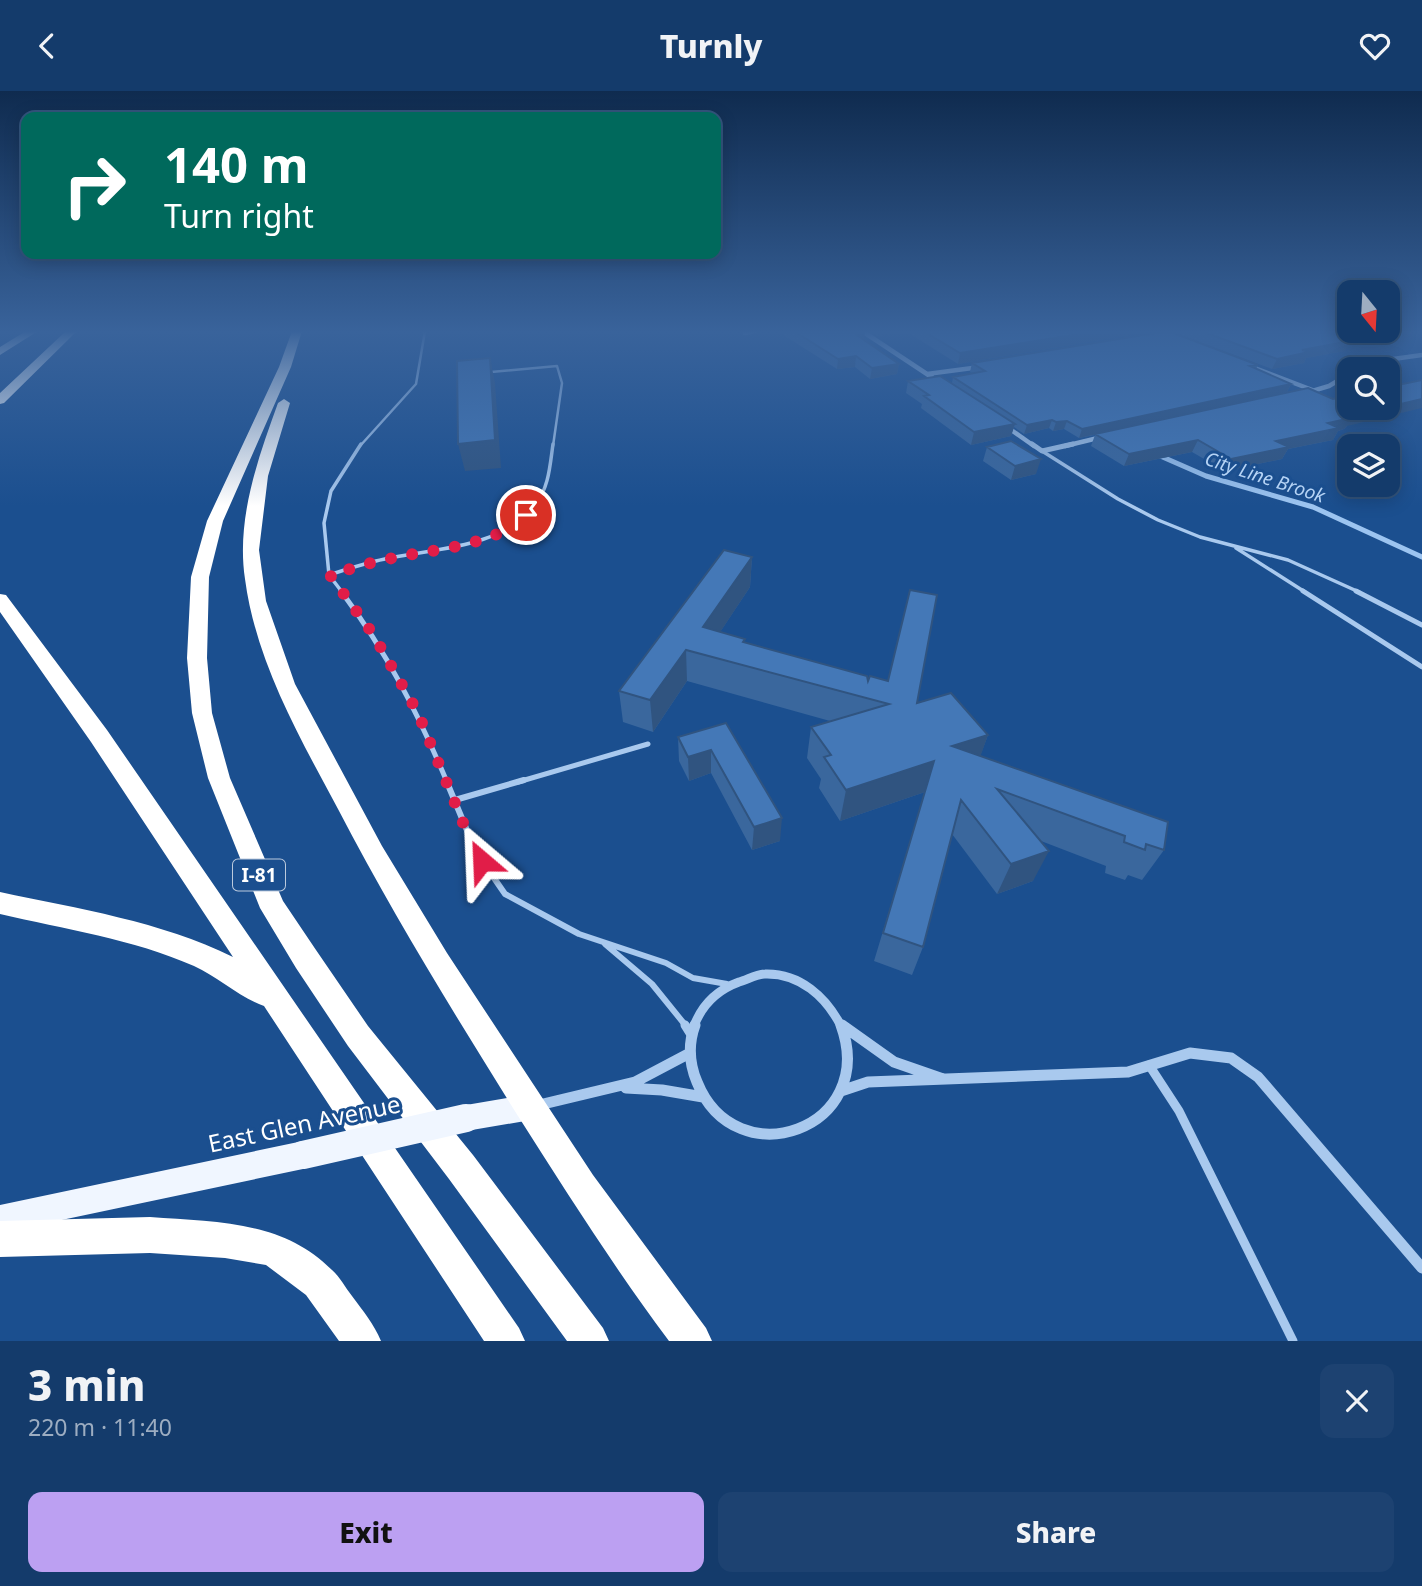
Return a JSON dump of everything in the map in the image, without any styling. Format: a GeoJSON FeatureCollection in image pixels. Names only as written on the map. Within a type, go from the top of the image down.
{"type":"FeatureCollection","features":[{"type":"Feature","properties":{"kind":"highway","name":"I-81"},"geometry":{"type":"LineString","coordinates":[[275,389],[215,521],[200,577],[197,658],[202,713],[219,778],[273,908],[306,959],[358,1036],[461,1167],[590,1341]]}},
{"type":"Feature","properties":{"kind":"highway"},"geometry":{"type":"LineString","coordinates":[[287,389],[262,464],[254,510],[252,571],[260,612],[296,705],[385,876],[422,940],[588,1198],[694,1341]]}},
{"type":"Feature","properties":{"kind":"highway","name":"I-81"},"geometry":{"type":"LineString","coordinates":[[0,599],[99,736],[506,1341]]}},
{"type":"Feature","properties":{"kind":"highway"},"geometry":{"type":"LineString","coordinates":[[0,903],[160,940],[238,972],[278,1003]]}},
{"type":"Feature","properties":{"kind":"highway"},"geometry":{"type":"LineString","coordinates":[[0,1239],[150,1235],[225,1240],[273,1249],[319,1282],[362,1341]]}},
{"type":"Feature","properties":{"kind":"main road","name":"East Glen Avenue"},"geometry":{"type":"LineString","coordinates":[[0,1219],[466,1118],[531,1107]]}},
{"type":"Feature","properties":{"kind":"street"},"geometry":{"type":"LineString","coordinates":[[1311,389],[1315,391]]}},
{"type":"Feature","properties":{"kind":"street"},"geometry":{"type":"LineString","coordinates":[[1303,394],[1319,389]]}},
{"type":"Feature","properties":{"kind":"street"},"geometry":{"type":"LineString","coordinates":[[1000,422],[1042,451],[1114,435]]}},
{"type":"Feature","properties":{"kind":"street"},"geometry":{"type":"LineString","coordinates":[[763,974],[787,977],[809,987],[827,1003],[841,1024],[848,1048],[848,1074],[841,1091],[822,1119],[798,1131],[769,1136],[740,1129],[715,1113],[697,1089],[688,1053],[690,1033],[700,1009],[718,989],[740,978],[763,974]]}},
{"type":"Feature","properties":{"kind":"street"},"geometry":{"type":"LineString","coordinates":[[841,1024],[894,1062],[947,1080]]}},
{"type":"Feature","properties":{"kind":"street","name":"East Glen Avenue"},"geometry":{"type":"LineString","coordinates":[[531,1107],[621,1088],[664,1071],[688,1053]]}},
{"type":"Feature","properties":{"kind":"street"},"geometry":{"type":"LineString","coordinates":[[841,1091],[868,1082],[1128,1072],[1190,1053],[1231,1058],[1258,1077],[1422,1268]]}},
{"type":"Feature","properties":{"kind":"street","name":"East Glen Avenue"},"geometry":{"type":"LineString","coordinates":[[621,1088],[662,1090],[703,1097]]}},
{"type":"Feature","properties":{"kind":"lane"},"geometry":{"type":"LineString","coordinates":[[411,389],[353,453],[331,491],[324,523],[330,575],[373,634],[418,713],[475,852],[505,894],[579,934],[666,963],[694,978],[727,984]]}},
{"type":"Feature","properties":{"kind":"lane"},"geometry":{"type":"LineString","coordinates":[[330,575],[376,561],[489,538],[515,526],[536,504],[547,483],[561,389]]}},
{"type":"Feature","properties":{"kind":"lane"},"geometry":{"type":"LineString","coordinates":[[1042,451],[1143,513],[1202,538],[1285,558],[1322,573],[1422,625]]}},
{"type":"Feature","properties":{"kind":"lane"},"geometry":{"type":"LineString","coordinates":[[1231,544],[1422,667]]}},
{"type":"Feature","properties":{"kind":"lane"},"geometry":{"type":"LineString","coordinates":[[455,800],[648,744]]}},
{"type":"Feature","properties":{"kind":"lane"},"geometry":{"type":"LineString","coordinates":[[600,940],[666,996],[690,1033]]}},
{"type":"Feature","properties":{"kind":"lane"},"geometry":{"type":"LineString","coordinates":[[1149,1065],[1179,1111],[1293,1341]]}},
{"type":"Feature","properties":{"kind":"building"},"geometry":{"type":"Polygon","coordinates":[[[457,389],[492,389],[495,440],[458,444],[457,389]]]}},
{"type":"Feature","properties":{"kind":"building"},"geometry":{"type":"Polygon","coordinates":[[[920,389],[961,389],[1015,424],[974,432],[924,396],[929,395],[920,389]]]}},
{"type":"Feature","properties":{"kind":"building"},"geometry":{"type":"Polygon","coordinates":[[[972,389],[1266,389],[1082,429],[1067,421],[1052,420],[1027,425],[972,389]]]}},
{"type":"Feature","properties":{"kind":"building"},"geometry":{"type":"Polygon","coordinates":[[[1302,389],[1311,389],[1333,399],[1337,398],[1337,420],[1342,420],[1328,423],[1339,428],[1276,441],[1289,447],[1231,459],[1198,440],[1129,454],[1095,434],[1302,389]]]}},
{"type":"Feature","properties":{"kind":"building"},"geometry":{"type":"Polygon","coordinates":[[[1400,389],[1422,389],[1422,399],[1400,404],[1400,389]]]}},
{"type":"Feature","properties":{"kind":"building"},"geometry":{"type":"Polygon","coordinates":[[[1011,441],[1041,459],[1015,466],[987,447],[1011,441]]]}},
{"type":"Feature","properties":{"kind":"building"},"geometry":{"type":"Polygon","coordinates":[[[724,550],[752,557],[703,627],[745,639],[743,642],[867,676],[868,681],[870,676],[888,681],[910,590],[937,595],[917,703],[951,693],[988,735],[952,746],[1168,822],[1164,850],[1146,844],[1145,850],[1124,842],[1125,836],[997,789],[1049,851],[1011,864],[961,800],[923,947],[883,933],[934,761],[846,790],[824,757],[831,755],[811,727],[889,704],[686,650],[650,700],[619,691],[724,550]]]}},
{"type":"Feature","properties":{"kind":"building"},"geometry":{"type":"Polygon","coordinates":[[[726,723],[782,818],[754,827],[711,750],[688,757],[678,737],[726,723]]]}},
{"type":"Feature","properties":{"kind":"waterway","name":"City Line Brook"},"geometry":{"type":"LineString","coordinates":[[1158,455],[1206,476],[1313,507],[1422,557]]}},
{"type":"Feature","properties":{"kind":"route"},"geometry":{"type":"LineString","coordinates":[[482,861],[475,852],[418,713],[373,634],[330,575],[376,561],[489,538],[515,526],[526,515]]}}]}
